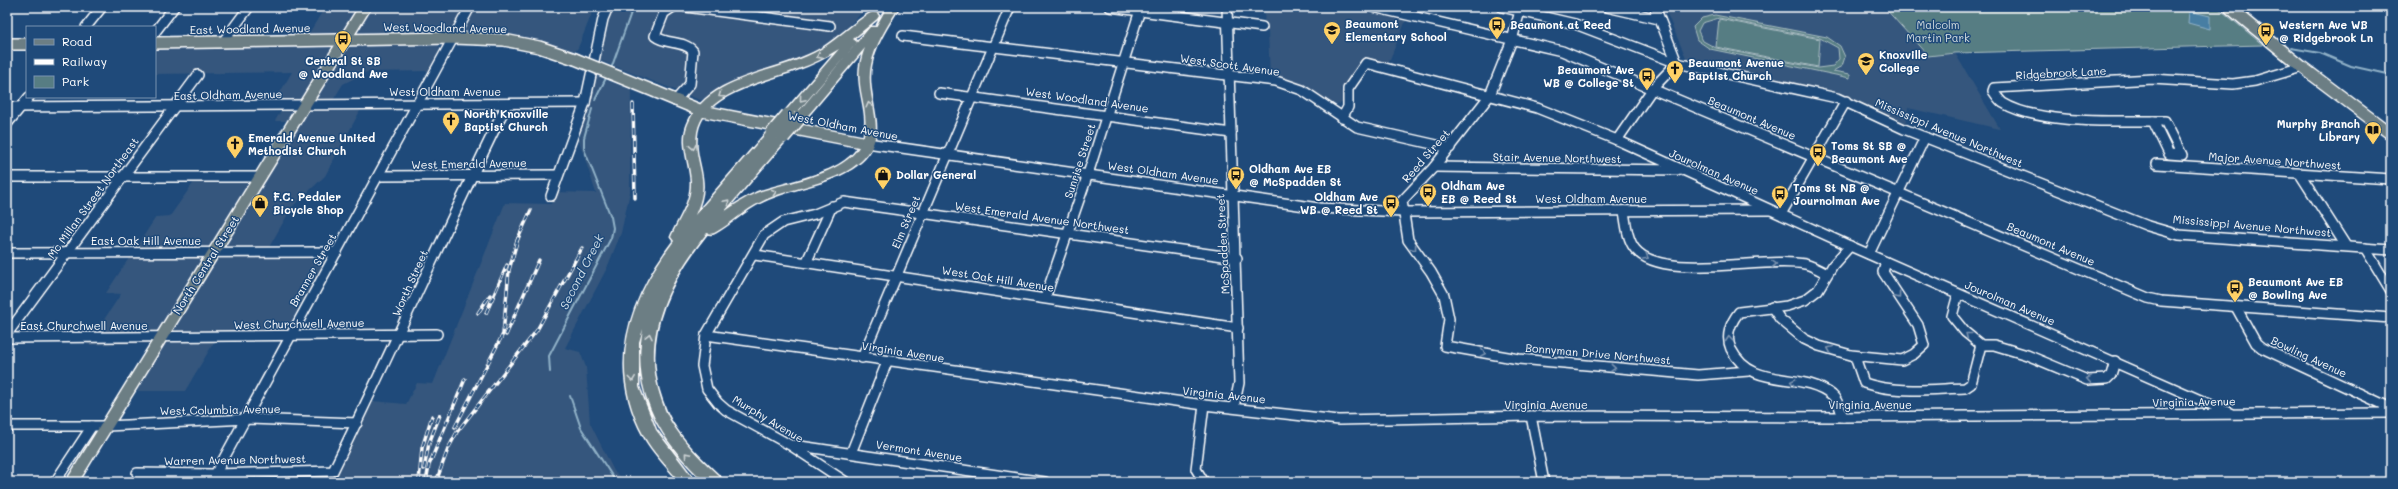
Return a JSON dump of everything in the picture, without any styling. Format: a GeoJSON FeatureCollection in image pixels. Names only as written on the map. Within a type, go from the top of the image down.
{"type":"FeatureCollection","features":[{"type":"Feature","properties":{"kind":"highway"},"geometry":{"type":"LineString","coordinates":[[794,116],[881,7]]}},
{"type":"Feature","properties":{"kind":"highway"},"geometry":{"type":"LineString","coordinates":[[715,482],[688,456],[673,438],[661,420],[648,382],[647,341],[655,310],[668,278],[684,253],[777,136],[893,7]]}},
{"type":"Feature","properties":{"kind":"highway"},"geometry":{"type":"LineString","coordinates":[[684,253],[737,210],[759,197],[826,177],[852,162],[867,143],[872,125],[864,73],[874,41],[893,7]]}},
{"type":"Feature","properties":{"kind":"highway"},"geometry":{"type":"LineString","coordinates":[[688,482],[663,454],[651,437],[634,398],[631,373],[632,342],[638,314],[647,292],[664,264],[692,209],[697,190],[698,172],[691,132],[692,126],[702,111],[725,92],[742,84],[807,62],[825,53],[844,41],[873,16]]}},
{"type":"Feature","properties":{"kind":"highway"},"geometry":{"type":"LineString","coordinates":[[664,264],[684,237],[777,136]]}},
{"type":"Feature","properties":{"kind":"main road","name":"North Central Street"},"geometry":{"type":"LineString","coordinates":[[72,482],[306,105],[365,7]]}},
{"type":"Feature","properties":{"kind":"main road"},"geometry":{"type":"LineString","coordinates":[[2229,7],[2302,67],[2390,133]]}},
{"type":"Feature","properties":{"kind":"main road","name":"West Woodland Avenue"},"geometry":{"type":"LineString","coordinates":[[345,40],[453,38],[504,40],[540,47],[575,59],[656,92]]}},
{"type":"Feature","properties":{"kind":"main road","name":"East Woodland Avenue"},"geometry":{"type":"LineString","coordinates":[[156,43],[345,40]]}},
{"type":"Feature","properties":{"kind":"main road"},"geometry":{"type":"LineString","coordinates":[[7,44],[26,44]]}},
{"type":"Feature","properties":{"kind":"main road","name":"West Oldham Avenue"},"geometry":{"type":"LineString","coordinates":[[656,92],[702,111],[867,143]]}},
{"type":"Feature","properties":{"kind":"street"},"geometry":{"type":"LineString","coordinates":[[87,26],[102,7]]}},
{"type":"Feature","properties":{"kind":"street"},"geometry":{"type":"LineString","coordinates":[[156,31],[174,7]]}},
{"type":"Feature","properties":{"kind":"street"},"geometry":{"type":"LineString","coordinates":[[223,42],[249,7]]}},
{"type":"Feature","properties":{"kind":"street","name":"Branner Street"},"geometry":{"type":"LineString","coordinates":[[213,478],[247,419],[290,336],[379,176],[470,7]]}},
{"type":"Feature","properties":{"kind":"street"},"geometry":{"type":"LineString","coordinates":[[551,196],[585,103],[603,19],[608,7]]}},
{"type":"Feature","properties":{"kind":"street"},"geometry":{"type":"LineString","coordinates":[[672,7],[664,12],[655,36],[664,43],[688,46],[693,51],[692,83],[689,90],[675,101]]}},
{"type":"Feature","properties":{"kind":"street"},"geometry":{"type":"LineString","coordinates":[[686,7],[785,18],[830,26]]}},
{"type":"Feature","properties":{"kind":"street","name":"Elm Street"},"geometry":{"type":"LineString","coordinates":[[862,358],[896,275],[924,213],[992,46],[1010,7]]}},
{"type":"Feature","properties":{"kind":"street"},"geometry":{"type":"LineString","coordinates":[[1110,7],[1140,9],[1262,27]]}},
{"type":"Feature","properties":{"kind":"street","name":"McSpadden Street"},"geometry":{"type":"LineString","coordinates":[[1227,7],[1232,194],[1237,258],[1239,383],[1234,407]]}},
{"type":"Feature","properties":{"kind":"street","name":"Beaumont Avenue"},"geometry":{"type":"LineString","coordinates":[[1373,7],[1562,52],[1653,88],[2156,300],[2391,318]]}},
{"type":"Feature","properties":{"kind":"street","name":"Mississippi Avenue Northwest"},"geometry":{"type":"LineString","coordinates":[[1502,7],[1519,9],[1575,24],[1677,63],[1809,91],[1846,101],[1925,137],[2148,226],[2179,235],[2391,250]]}},
{"type":"Feature","properties":{"kind":"street"},"geometry":{"type":"LineString","coordinates":[[1607,7],[1659,19]]}},
{"type":"Feature","properties":{"kind":"street"},"geometry":{"type":"LineString","coordinates":[[1617,140],[1653,88],[1677,63],[1655,7]]}},
{"type":"Feature","properties":{"kind":"street","name":"Sunrise Street"},"geometry":{"type":"LineString","coordinates":[[1044,298],[1088,174],[1140,9]]}},
{"type":"Feature","properties":{"kind":"street","name":"Reed Street"},"geometry":{"type":"LineString","coordinates":[[1445,346],[1449,319],[1444,294],[1431,272],[1408,240],[1402,201],[1434,168],[1490,95],[1512,40],[1519,9]]}},
{"type":"Feature","properties":{"kind":"street","name":"West Scott Avenue"},"geometry":{"type":"LineString","coordinates":[[903,36],[1276,81],[1302,90],[1357,127],[1450,148]]}},
{"type":"Feature","properties":{"kind":"street","name":"Jourolman Avenue"},"geometry":{"type":"LineString","coordinates":[[1342,118],[1348,106],[1348,89],[1366,63],[1537,108],[1617,140],[1680,170],[1850,246],[2115,361],[2232,414]]}},
{"type":"Feature","properties":{"kind":"street","name":"Ridgebrook Lane"},"geometry":{"type":"LineString","coordinates":[[2153,121],[2073,120],[2002,105],[1993,91],[1994,88],[2152,79],[2233,84],[2255,81],[2302,67]]}},
{"type":"Feature","properties":{"kind":"street","name":"Mc Millan Street Northeast"},"geometry":{"type":"LineString","coordinates":[[7,334],[198,75]]}},
{"type":"Feature","properties":{"kind":"street","name":"West Woodland Avenue"},"geometry":{"type":"LineString","coordinates":[[939,92],[1231,133]]}},
{"type":"Feature","properties":{"kind":"street"},"geometry":{"type":"LineString","coordinates":[[7,124],[28,98]]}},
{"type":"Feature","properties":{"kind":"street"},"geometry":{"type":"LineString","coordinates":[[1781,214],[1846,101]]}},
{"type":"Feature","properties":{"kind":"street","name":"West Oldham Avenue"},"geometry":{"type":"LineString","coordinates":[[306,105],[585,103]]}},
{"type":"Feature","properties":{"kind":"street","name":"Worth Street"},"geometry":{"type":"LineString","coordinates":[[333,471],[400,334],[506,104]]}},
{"type":"Feature","properties":{"kind":"street","name":"East Oldham Avenue"},"geometry":{"type":"LineString","coordinates":[[7,107],[306,105]]}},
{"type":"Feature","properties":{"kind":"street"},"geometry":{"type":"LineString","coordinates":[[1870,254],[1897,192],[1925,137]]}},
{"type":"Feature","properties":{"kind":"street","name":"West Oldham Avenue"},"geometry":{"type":"LineString","coordinates":[[867,143],[947,156],[1232,194],[1319,208],[1403,212],[1771,210]]}},
{"type":"Feature","properties":{"kind":"street","name":"Major Avenue Northwest"},"geometry":{"type":"LineString","coordinates":[[2157,164],[2391,179]]}},
{"type":"Feature","properties":{"kind":"street","name":"Stair Avenue Northwest"},"geometry":{"type":"LineString","coordinates":[[1434,168],[1680,170]]}},
{"type":"Feature","properties":{"kind":"street","name":"West Emerald Avenue"},"geometry":{"type":"LineString","coordinates":[[379,176],[558,174]]}},
{"type":"Feature","properties":{"kind":"street"},"geometry":{"type":"LineString","coordinates":[[2300,174],[2346,246]]}},
{"type":"Feature","properties":{"kind":"street"},"geometry":{"type":"LineString","coordinates":[[7,177],[261,177]]}},
{"type":"Feature","properties":{"kind":"street","name":"West Emerald Avenue Northwest"},"geometry":{"type":"LineString","coordinates":[[844,202],[1237,258]]}},
{"type":"Feature","properties":{"kind":"street","name":"Murphy Avenue"},"geometry":{"type":"LineString","coordinates":[[844,202],[815,214],[783,222],[764,235],[754,255],[706,335],[702,351],[701,365],[704,380],[712,397],[726,409],[790,445],[846,482]]}},
{"type":"Feature","properties":{"kind":"street"},"geometry":{"type":"LineString","coordinates":[[807,261],[832,206]]}},
{"type":"Feature","properties":{"kind":"street"},"geometry":{"type":"LineString","coordinates":[[1624,211],[1627,229],[1635,250],[1648,260],[1679,265],[1740,266],[1803,264],[1828,274]]}},
{"type":"Feature","properties":{"kind":"street"},"geometry":{"type":"LineString","coordinates":[[1843,417],[1836,400],[1815,386],[1760,376],[1749,371],[1736,358],[1730,348],[1728,338],[1730,325],[1739,312],[1747,309],[1772,307],[1804,301],[1820,289],[1828,274],[1850,246]]}},
{"type":"Feature","properties":{"kind":"street"},"geometry":{"type":"LineString","coordinates":[[2366,248],[2391,291]]}},
{"type":"Feature","properties":{"kind":"street"},"geometry":{"type":"LineString","coordinates":[[213,253],[337,252]]}},
{"type":"Feature","properties":{"kind":"street","name":"East Oak Hill Avenue"},"geometry":{"type":"LineString","coordinates":[[7,253],[213,253]]}},
{"type":"Feature","properties":{"kind":"street","name":"West Oak Hill Avenue"},"geometry":{"type":"LineString","coordinates":[[754,255],[807,261],[1238,328]]}},
{"type":"Feature","properties":{"kind":"street"},"geometry":{"type":"LineString","coordinates":[[1772,307],[1777,317],[1785,325],[1799,335],[1835,352],[1855,357],[1900,360],[1916,354],[1924,345],[1922,332],[1888,282],[1883,272],[1886,262]]}},
{"type":"Feature","properties":{"kind":"street"},"geometry":{"type":"LineString","coordinates":[[1958,294],[1952,316],[1964,332],[1981,345],[1994,345],[2027,355],[2087,380],[2107,379],[2111,376],[2115,361]]}},
{"type":"Feature","properties":{"kind":"street","name":"Bowling Avenue"},"geometry":{"type":"LineString","coordinates":[[2236,307],[2256,343],[2262,348],[2391,408]]}},
{"type":"Feature","properties":{"kind":"street","name":"West Churchwell Avenue"},"geometry":{"type":"LineString","coordinates":[[162,338],[437,334]]}},
{"type":"Feature","properties":{"kind":"street","name":"Virginia Avenue"},"geometry":{"type":"LineString","coordinates":[[706,335],[887,362],[1204,405],[1234,407],[1339,420],[1531,416],[1843,417],[2391,413]]}},
{"type":"Feature","properties":{"kind":"street","name":"East Churchwell Avenue"},"geometry":{"type":"LineString","coordinates":[[7,338],[162,338]]}},
{"type":"Feature","properties":{"kind":"street"},"geometry":{"type":"LineString","coordinates":[[1855,357],[1864,383],[1873,387],[1886,389],[1965,388],[1971,384],[1981,345]]}},
{"type":"Feature","properties":{"kind":"street","name":"Bonnyman Drive Northwest"},"geometry":{"type":"LineString","coordinates":[[1445,346],[1519,359],[1698,375],[1749,371]]}},
{"type":"Feature","properties":{"kind":"street"},"geometry":{"type":"LineString","coordinates":[[851,452],[887,362]]}},
{"type":"Feature","properties":{"kind":"street"},"geometry":{"type":"LineString","coordinates":[[1204,405],[1196,468],[1204,482]]}},
{"type":"Feature","properties":{"kind":"street"},"geometry":{"type":"LineString","coordinates":[[1531,416],[1544,482]]}},
{"type":"Feature","properties":{"kind":"street","name":"West Columbia Avenue"},"geometry":{"type":"LineString","coordinates":[[7,426],[107,426],[247,419],[357,423]]}},
{"type":"Feature","properties":{"kind":"street"},"geometry":{"type":"LineString","coordinates":[[55,482],[92,426]]}},
{"type":"Feature","properties":{"kind":"street","name":"Vermont Avenue"},"geometry":{"type":"LineString","coordinates":[[790,445],[851,452],[1045,482]]}},
{"type":"Feature","properties":{"kind":"street","name":"Warren Avenue Northwest"},"geometry":{"type":"LineString","coordinates":[[137,472],[213,478],[333,471]]}},
{"type":"Feature","properties":{"kind":"shaded area"},"geometry":{"type":"Polygon","coordinates":[[[325,7],[584,7],[592,10],[578,48],[575,51],[507,34],[449,30],[445,32],[437,44],[440,48],[430,71],[367,72],[343,84],[327,110],[360,111],[325,176],[292,207],[264,256],[326,259],[286,331],[281,333],[220,332],[185,391],[136,391],[165,343],[87,345],[121,294],[106,293],[156,217],[170,216],[194,182],[264,180],[301,121],[275,121],[281,111],[269,111],[292,72],[156,74],[156,47],[297,47],[302,39],[308,35],[325,7]]]}},
{"type":"Feature","properties":{"kind":"shaded area"},"geometry":{"type":"Polygon","coordinates":[[[613,7],[868,7],[837,37],[813,53],[739,79],[726,85],[706,99],[700,100],[599,60],[606,22],[613,7]]]}},
{"type":"Feature","properties":{"kind":"shaded area","name":"Beaumont Elementary School"},"geometry":{"type":"Polygon","coordinates":[[[1265,7],[1361,7],[1407,18],[1388,64],[1365,59],[1341,89],[1344,99],[1342,103],[1337,105],[1330,103],[1301,86],[1270,77],[1268,32],[1264,26],[1265,7]]]}},
{"type":"Feature","properties":{"kind":"shaded area","name":"Knoxville College"},"geometry":{"type":"Polygon","coordinates":[[[1664,7],[1884,7],[1928,56],[1955,53],[2000,129],[1908,108],[1906,127],[1838,93],[1687,60],[1664,7]]]}},
{"type":"Feature","properties":{"kind":"shaded area"},"geometry":{"type":"Polygon","coordinates":[[[2244,7],[2316,7],[2277,12],[2244,7]]]}},
{"type":"Feature","properties":{"kind":"shaded area"},"geometry":{"type":"Polygon","coordinates":[[[2189,11],[2210,16],[2210,29],[2188,23],[2189,11]]]}},
{"type":"Feature","properties":{"kind":"shaded area"},"geometry":{"type":"Polygon","coordinates":[[[594,75],[631,90],[630,192],[621,233],[607,268],[565,348],[580,352],[586,367],[590,423],[614,471],[625,482],[213,482],[216,477],[337,476],[372,401],[406,404],[417,383],[433,384],[505,203],[551,204],[554,192],[596,193],[579,141],[594,75]]]}},
{"type":"Feature","properties":{"kind":"green space","name":"Malcolm Martin Park"},"geometry":{"type":"Polygon","coordinates":[[[1884,7],[2217,7],[2263,45],[1955,53],[1928,56],[1884,7]]]}},
{"type":"Feature","properties":{"kind":"green space"},"geometry":{"type":"Polygon","coordinates":[[[1715,15],[1827,37],[1840,46],[1845,57],[1842,66],[1833,71],[1850,74],[1850,78],[1710,49],[1697,40],[1693,27],[1702,18],[1715,15]],[[1719,18],[1702,23],[1698,31],[1703,41],[1716,48],[1818,68],[1833,66],[1839,59],[1838,48],[1820,38],[1719,18]]]}},
{"type":"Feature","properties":{"kind":"green space"},"geometry":{"type":"Polygon","coordinates":[[[1719,19],[1820,39],[1818,67],[1716,47],[1719,19]]]}},
{"type":"Feature","properties":{"kind":"waterway","name":"Second Creek"},"geometry":{"type":"LineString","coordinates":[[611,69],[633,7]]}},
{"type":"Feature","properties":{"kind":"waterway"},"geometry":{"type":"LineString","coordinates":[[2291,48],[2320,53],[2351,66],[2391,75]]}},
{"type":"Feature","properties":{"kind":"waterway","name":"Second Creek"},"geometry":{"type":"LineString","coordinates":[[595,100],[607,76]]}},
{"type":"Feature","properties":{"kind":"waterway","name":"Second Creek"},"geometry":{"type":"LineString","coordinates":[[550,372],[549,356],[611,238],[613,228],[611,217],[584,149],[584,138],[592,109]]}},
{"type":"Feature","properties":{"kind":"waterway","name":"Second Creek"},"geometry":{"type":"LineString","coordinates":[[570,396],[581,428],[616,482]]}},
{"type":"Feature","properties":{"kind":"railway"},"geometry":{"type":"LineString","coordinates":[[633,104],[635,198]]}},
{"type":"Feature","properties":{"kind":"railway"},"geometry":{"type":"LineString","coordinates":[[518,240],[531,210]]}},
{"type":"Feature","properties":{"kind":"railway"},"geometry":{"type":"LineString","coordinates":[[455,427],[503,334],[509,270],[518,240]]}},
{"type":"Feature","properties":{"kind":"railway"},"geometry":{"type":"LineString","coordinates":[[436,482],[448,449],[457,432],[537,330],[582,248]]}},
{"type":"Feature","properties":{"kind":"railway"},"geometry":{"type":"LineString","coordinates":[[506,335],[539,260]]}},
{"type":"Feature","properties":{"kind":"railway"},"geometry":{"type":"LineString","coordinates":[[486,313],[507,265]]}},
{"type":"Feature","properties":{"kind":"railway"},"geometry":{"type":"LineString","coordinates":[[478,313],[490,295]]}},
{"type":"Feature","properties":{"kind":"railway"},"geometry":{"type":"LineString","coordinates":[[426,482],[429,465],[465,379]]}},
{"type":"Feature","properties":{"kind":"railway"},"geometry":{"type":"LineString","coordinates":[[424,469],[429,443],[440,415]]}},
{"type":"Feature","properties":{"kind":"railway"},"geometry":{"type":"LineString","coordinates":[[419,482],[422,448],[432,416]]}},
{"type":"Feature","properties":{"kind":"place","name":"Beaumont at Reed"},"geometry":{"type":"Point","coordinates":[1497,40]}},
{"type":"Feature","properties":{"kind":"place","name":"Beaumont Elementary School"},"geometry":{"type":"Point","coordinates":[1332,45]}},
{"type":"Feature","properties":{"kind":"place","name":"Western Ave WB @ Ridgebrook Ln"},"geometry":{"type":"Point","coordinates":[2266,46]}},
{"type":"Feature","properties":{"kind":"place","name":"Central St SB @ Woodland Ave"},"geometry":{"type":"Point","coordinates":[343,54]}},
{"type":"Feature","properties":{"kind":"place","name":"Knoxville College"},"geometry":{"type":"Point","coordinates":[1866,76]}},
{"type":"Feature","properties":{"kind":"place","name":"Beaumont Avenue Baptist Church"},"geometry":{"type":"Point","coordinates":[1675,84]}},
{"type":"Feature","properties":{"kind":"place","name":"Beaumont Ave WB @ College St"},"geometry":{"type":"Point","coordinates":[1647,91]}},
{"type":"Feature","properties":{"kind":"place","name":"North Knoxville Baptist Church"},"geometry":{"type":"Point","coordinates":[451,135]}},
{"type":"Feature","properties":{"kind":"place","name":"Murphy Branch Library"},"geometry":{"type":"Point","coordinates":[2373,145]}},
{"type":"Feature","properties":{"kind":"place","name":"Emerald Avenue United Methodist Church"},"geometry":{"type":"Point","coordinates":[235,159]}},
{"type":"Feature","properties":{"kind":"place","name":"Toms St SB @ Beaumont Ave"},"geometry":{"type":"Point","coordinates":[1818,167]}},
{"type":"Feature","properties":{"kind":"place","name":"Dollar General"},"geometry":{"type":"Point","coordinates":[883,190]}},
{"type":"Feature","properties":{"kind":"place","name":"Oldham Ave EB @ McSpadden St"},"geometry":{"type":"Point","coordinates":[1236,190]}},
{"type":"Feature","properties":{"kind":"place","name":"Oldham Ave EB @ Reed St"},"geometry":{"type":"Point","coordinates":[1428,207]}},
{"type":"Feature","properties":{"kind":"place","name":"Toms St NB @ Journolman Ave"},"geometry":{"type":"Point","coordinates":[1780,209]}},
{"type":"Feature","properties":{"kind":"place","name":"F.C. Pedaler Bicycle Shop"},"geometry":{"type":"Point","coordinates":[260,218]}},
{"type":"Feature","properties":{"kind":"place","name":"Oldham Ave WB @ Reed St"},"geometry":{"type":"Point","coordinates":[1391,218]}},
{"type":"Feature","properties":{"kind":"place","name":"Beaumont Ave EB @ Bowling Ave"},"geometry":{"type":"Point","coordinates":[2235,303]}}]}
